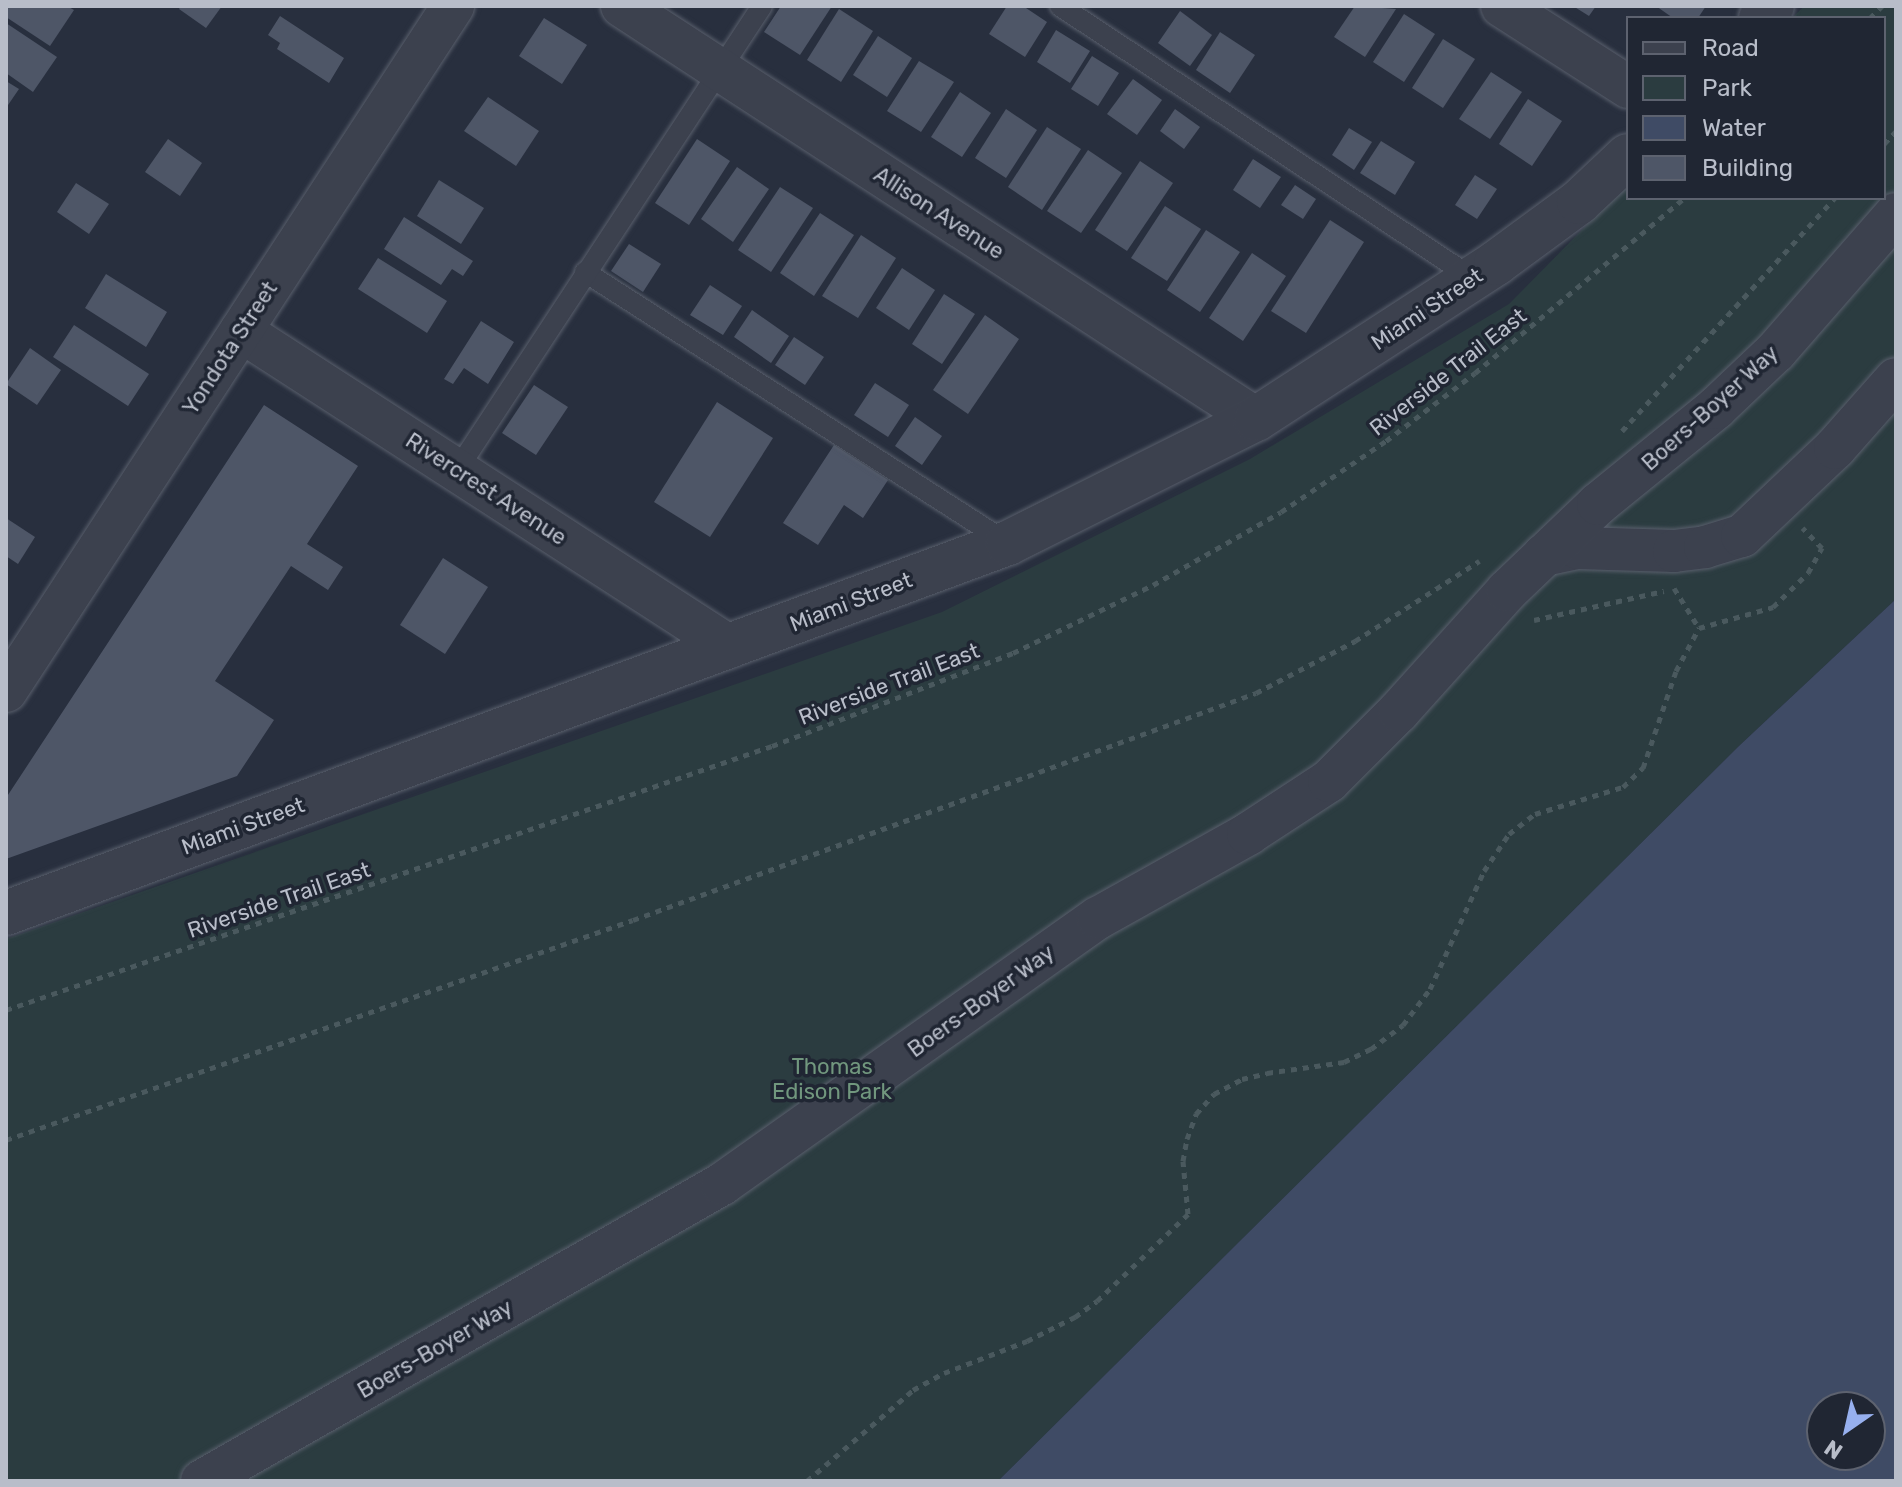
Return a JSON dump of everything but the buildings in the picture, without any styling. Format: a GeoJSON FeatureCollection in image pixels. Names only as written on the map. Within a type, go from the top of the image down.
{"type":"FeatureCollection","features":[{"type":"Feature","properties":{"kind":"street","name":"Yondota Street"},"geometry":{"type":"LineString","coordinates":[[6,691],[453,6]]}},
{"type":"Feature","properties":{"kind":"street","name":"Allison Avenue"},"geometry":{"type":"LineString","coordinates":[[622,6],[1256,419]]}},
{"type":"Feature","properties":{"kind":"street"},"geometry":{"type":"LineString","coordinates":[[1504,6],[1626,86]]}},
{"type":"Feature","properties":{"kind":"street","name":"Miami Street"},"geometry":{"type":"LineString","coordinates":[[6,913],[1008,543],[1256,419],[1473,278],[1579,202],[1626,158]]}},
{"type":"Feature","properties":{"kind":"street","name":"Boers-Boyer Way"},"geometry":{"type":"LineString","coordinates":[[202,1481],[722,1184],[1098,918],[1296,806],[1363,749],[1507,591],[1544,555],[1598,504],[1716,408],[1776,351],[1896,214]]}},
{"type":"Feature","properties":{"kind":"street","name":"Rivercrest Avenue"},"geometry":{"type":"LineString","coordinates":[[241,331],[730,647]]}},
{"type":"Feature","properties":{"kind":"street"},"geometry":{"type":"LineString","coordinates":[[1544,555],[1578,548],[1674,551],[1705,547],[1742,536],[1835,448],[1896,379]]}},
{"type":"Feature","properties":{"kind":"lane"},"geometry":{"type":"LineString","coordinates":[[457,470],[762,6]]}},
{"type":"Feature","properties":{"kind":"lane"},"geometry":{"type":"LineString","coordinates":[[1060,6],[1473,278]]}},
{"type":"Feature","properties":{"kind":"lane"},"geometry":{"type":"LineString","coordinates":[[585,272],[1008,543]]}},
{"type":"Feature","properties":{"kind":"path","name":"Riverside Trail East"},"geometry":{"type":"LineString","coordinates":[[6,1010],[772,746],[1013,653],[1166,578],[1281,512],[1373,450],[1475,373],[1682,200]]}},
{"type":"Feature","properties":{"kind":"path"},"geometry":{"type":"LineString","coordinates":[[1614,439],[1833,200]]}},
{"type":"Feature","properties":{"kind":"path"},"geometry":{"type":"LineString","coordinates":[[807,1481],[913,1390],[1075,1317],[1117,1282],[1188,1214],[1183,1161],[1187,1139],[1196,1114],[1214,1094],[1242,1079],[1344,1062],[1371,1049],[1403,1025],[1430,989],[1484,871],[1509,834],[1535,814],[1623,787],[1643,768],[1676,671],[1699,628],[1773,607],[1808,573],[1822,548],[1795,520]]}},
{"type":"Feature","properties":{"kind":"path"},"geometry":{"type":"LineString","coordinates":[[6,1140],[633,920],[1256,693],[1355,641],[1487,555]]}},
{"type":"Feature","properties":{"kind":"path"},"geometry":{"type":"LineString","coordinates":[[1526,622],[1674,588],[1699,628]]}},
{"type":"Feature","properties":{"kind":"green space","name":"Thomas Edison Park"},"geometry":{"type":"Polygon","coordinates":[[[1804,6],[1896,6],[1896,599],[1739,746],[998,1481],[6,1481],[6,939],[942,612],[1250,459],[1509,304],[1626,185],[1626,200],[1886,200],[1886,16],[1794,16],[1804,6]]]}},
{"type":"Feature","properties":{"kind":"water"},"geometry":{"type":"Polygon","coordinates":[[[1896,599],[1896,1481],[998,1481],[1739,746],[1896,599]]]}}]}
